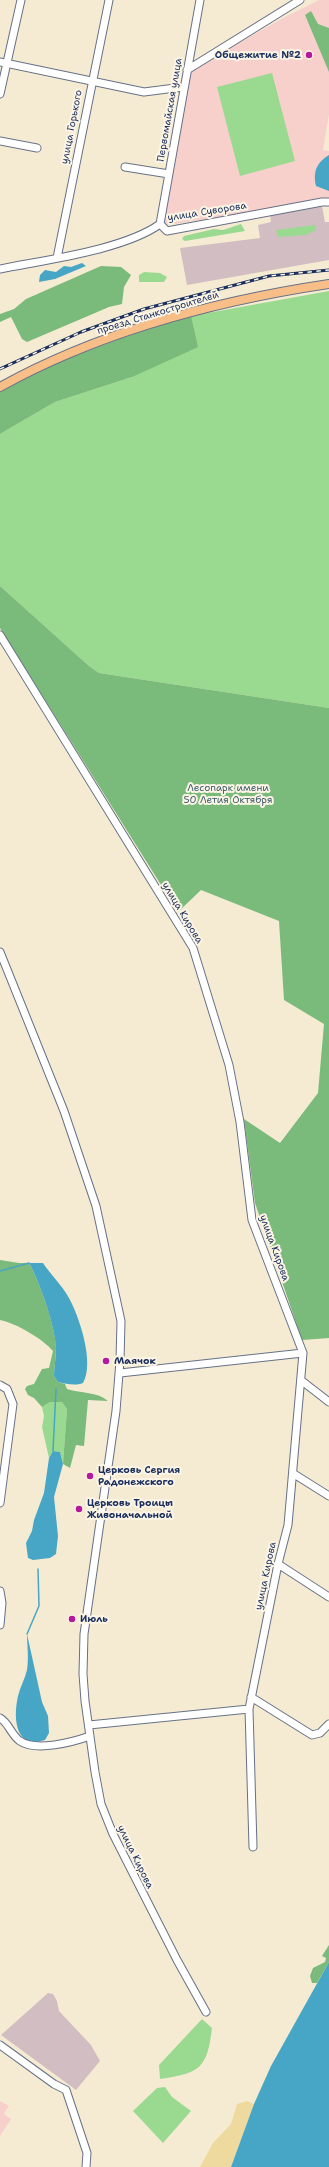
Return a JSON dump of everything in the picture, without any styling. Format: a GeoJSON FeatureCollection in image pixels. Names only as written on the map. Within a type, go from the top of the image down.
{"type":"FeatureCollection","features":[{"type":"Feature","properties":{"kind":"main road","name":"проезд Станкостроителей"},"geometry":{"type":"LineString","coordinates":[[0,387],[91,344],[200,309],[250,298],[329,284]]}},
{"type":"Feature","properties":{"kind":"street"},"geometry":{"type":"LineString","coordinates":[[0,94],[8,64],[21,0]]}},
{"type":"Feature","properties":{"kind":"street","name":"улица Горького"},"geometry":{"type":"LineString","coordinates":[[57,258],[91,81],[109,0]]}},
{"type":"Feature","properties":{"kind":"street","name":"Первомайская улица"},"geometry":{"type":"LineString","coordinates":[[160,224],[183,88],[200,0]]}},
{"type":"Feature","properties":{"kind":"street"},"geometry":{"type":"LineString","coordinates":[[187,70],[300,0]]}},
{"type":"Feature","properties":{"kind":"street"},"geometry":{"type":"LineString","coordinates":[[0,62],[144,92],[183,88]]}},
{"type":"Feature","properties":{"kind":"street"},"geometry":{"type":"LineString","coordinates":[[0,141],[37,148]]}},
{"type":"Feature","properties":{"kind":"street"},"geometry":{"type":"LineString","coordinates":[[125,167],[169,174]]}},
{"type":"Feature","properties":{"kind":"street","name":"улица Суворова"},"geometry":{"type":"LineString","coordinates":[[0,269],[57,258],[146,234],[160,224],[167,231],[322,202],[329,202]]}},
{"type":"Feature","properties":{"kind":"street"},"geometry":{"type":"LineString","coordinates":[[146,234],[167,231]]}},
{"type":"Feature","properties":{"kind":"street","name":"улица Кирова"},"geometry":{"type":"LineString","coordinates":[[0,636],[193,948],[229,1065],[240,1122],[252,1220],[303,1353],[294,1474],[288,1525],[278,1564],[249,1709],[253,1847]]}},
{"type":"Feature","properties":{"kind":"street","name":"улица Кирова"},"geometry":{"type":"LineString","coordinates":[[0,952],[64,1111],[96,1206],[121,1321],[120,1373],[116,1411],[84,1634],[83,1674],[88,1725],[101,1804],[112,1834],[177,1960],[206,2012]]}},
{"type":"Feature","properties":{"kind":"street"},"geometry":{"type":"LineString","coordinates":[[120,1373],[303,1353]]}},
{"type":"Feature","properties":{"kind":"street"},"geometry":{"type":"LineString","coordinates":[[302,1381],[329,1402]]}},
{"type":"Feature","properties":{"kind":"street"},"geometry":{"type":"LineString","coordinates":[[0,1385],[6,1389],[13,1404],[0,1503]]}},
{"type":"Feature","properties":{"kind":"street"},"geometry":{"type":"LineString","coordinates":[[294,1474],[329,1496]]}},
{"type":"Feature","properties":{"kind":"street"},"geometry":{"type":"LineString","coordinates":[[278,1564],[329,1597]]}},
{"type":"Feature","properties":{"kind":"street"},"geometry":{"type":"LineString","coordinates":[[0,1591],[2,1604],[0,1625]]}},
{"type":"Feature","properties":{"kind":"street"},"geometry":{"type":"LineString","coordinates":[[251,1697],[312,1735],[320,1733],[329,1724]]}},
{"type":"Feature","properties":{"kind":"street"},"geometry":{"type":"LineString","coordinates":[[88,1725],[249,1709]]}},
{"type":"Feature","properties":{"kind":"street"},"geometry":{"type":"LineString","coordinates":[[0,1718],[20,1741],[31,1746],[53,1745],[90,1736]]}},
{"type":"Feature","properties":{"kind":"street"},"geometry":{"type":"LineString","coordinates":[[0,2045],[54,2084],[66,2090],[87,2153],[86,2167]]}},
{"type":"Feature","properties":{"kind":"shaded area"},"geometry":{"type":"Polygon","coordinates":[[[319,0],[329,0],[329,114],[323,150],[329,151],[329,200],[167,225],[163,221],[164,206],[192,69],[285,17],[319,0]]]}},
{"type":"Feature","properties":{"kind":"shaded area"},"geometry":{"type":"Polygon","coordinates":[[[322,206],[325,222],[329,222],[329,260],[187,285],[180,248],[260,238],[258,225],[271,222],[270,215],[322,206]]]}},
{"type":"Feature","properties":{"kind":"shaded area"},"geometry":{"type":"Polygon","coordinates":[[[48,1993],[53,1994],[57,2001],[59,2011],[91,2045],[100,2061],[76,2090],[1,2035],[48,1993]]]}},
{"type":"Feature","properties":{"kind":"shaded area"},"geometry":{"type":"Polygon","coordinates":[[[0,2101],[9,2106],[4,2114],[11,2119],[0,2136],[0,2101]]]}},
{"type":"Feature","properties":{"kind":"green space"},"geometry":{"type":"Polygon","coordinates":[[[311,11],[318,24],[329,28],[329,72],[305,15],[311,11]]]}},
{"type":"Feature","properties":{"kind":"green space"},"geometry":{"type":"Polygon","coordinates":[[[272,73],[295,161],[240,176],[217,87],[272,73]]]}},
{"type":"Feature","properties":{"kind":"green space"},"geometry":{"type":"Polygon","coordinates":[[[241,224],[245,231],[185,241],[182,239],[184,236],[214,229],[223,230],[241,224]]]}},
{"type":"Feature","properties":{"kind":"green space"},"geometry":{"type":"Polygon","coordinates":[[[315,225],[316,230],[306,235],[278,237],[276,230],[315,225]]]}},
{"type":"Feature","properties":{"kind":"green space"},"geometry":{"type":"Polygon","coordinates":[[[101,266],[121,267],[131,275],[124,287],[122,304],[109,307],[27,342],[22,339],[11,317],[0,322],[0,314],[14,309],[26,299],[101,266]]]}},
{"type":"Feature","properties":{"kind":"green space"},"geometry":{"type":"Polygon","coordinates":[[[144,272],[160,273],[167,277],[164,282],[139,282],[139,275],[144,272]]]}},
{"type":"Feature","properties":{"kind":"green space"},"geometry":{"type":"Polygon","coordinates":[[[329,291],[329,708],[99,673],[89,666],[0,586],[0,434],[55,402],[132,377],[191,316],[329,291]]]}},
{"type":"Feature","properties":{"kind":"green space"},"geometry":{"type":"Polygon","coordinates":[[[191,316],[198,347],[132,377],[55,402],[0,434],[0,391],[69,358],[191,316]]]}},
{"type":"Feature","properties":{"kind":"green space","name":"Лесопарк имени 50 Летия Октября"},"geometry":{"type":"Polygon","coordinates":[[[0,586],[89,666],[99,673],[329,708],[329,1338],[302,1340],[255,1203],[244,1119],[280,1143],[318,1093],[324,1024],[284,1000],[279,921],[201,890],[178,912],[0,628],[0,586]]]}},
{"type":"Feature","properties":{"kind":"green space"},"geometry":{"type":"Polygon","coordinates":[[[0,1260],[29,1263],[33,1271],[42,1292],[53,1329],[56,1348],[54,1376],[58,1382],[65,1384],[67,1389],[94,1394],[108,1401],[88,1400],[84,1446],[76,1445],[70,1468],[63,1464],[67,1409],[62,1402],[50,1402],[42,1407],[34,1398],[28,1395],[25,1389],[27,1386],[34,1384],[42,1369],[49,1368],[53,1351],[49,1346],[29,1332],[14,1324],[0,1320],[0,1260]]]}},
{"type":"Feature","properties":{"kind":"green space"},"geometry":{"type":"Polygon","coordinates":[[[50,1402],[62,1402],[67,1409],[63,1464],[60,1452],[53,1451],[49,1458],[42,1427],[44,1416],[42,1407],[50,1402]]]}},
{"type":"Feature","properties":{"kind":"green space"},"geometry":{"type":"Polygon","coordinates":[[[329,1945],[329,1962],[317,1983],[312,1983],[310,1976],[313,1968],[325,1962],[326,1958],[322,1956],[329,1945]]]}},
{"type":"Feature","properties":{"kind":"green space"},"geometry":{"type":"Polygon","coordinates":[[[202,2019],[212,2028],[210,2042],[204,2061],[193,2071],[174,2077],[160,2079],[159,2065],[202,2019]]]}},
{"type":"Feature","properties":{"kind":"green space"},"geometry":{"type":"Polygon","coordinates":[[[165,2087],[172,2097],[191,2111],[163,2143],[133,2111],[157,2088],[165,2087]]]}},
{"type":"Feature","properties":{"kind":"sand"},"geometry":{"type":"Polygon","coordinates":[[[247,2101],[254,2104],[231,2167],[200,2167],[213,2143],[231,2124],[237,2104],[247,2101]]]}},
{"type":"Feature","properties":{"kind":"water"},"geometry":{"type":"Polygon","coordinates":[[[329,155],[329,191],[316,186],[315,172],[321,161],[329,155]]]}},
{"type":"Feature","properties":{"kind":"water"},"geometry":{"type":"Polygon","coordinates":[[[82,263],[86,266],[55,279],[39,282],[40,275],[45,270],[56,272],[64,266],[71,267],[82,263]]]}},
{"type":"Feature","properties":{"kind":"water"},"geometry":{"type":"Polygon","coordinates":[[[29,1263],[43,1263],[63,1289],[73,1306],[81,1328],[86,1352],[87,1364],[83,1383],[74,1385],[58,1382],[54,1376],[56,1349],[53,1329],[42,1292],[29,1263]]]}},
{"type":"Feature","properties":{"kind":"water"},"geometry":{"type":"Polygon","coordinates":[[[53,1451],[60,1452],[63,1464],[54,1497],[58,1536],[56,1554],[50,1558],[33,1560],[28,1558],[26,1543],[32,1531],[34,1520],[44,1493],[49,1458],[53,1451]]]}},
{"type":"Feature","properties":{"kind":"water"},"geometry":{"type":"Polygon","coordinates":[[[27,1634],[42,1702],[48,1716],[49,1733],[45,1740],[35,1742],[27,1740],[22,1736],[18,1730],[16,1722],[16,1705],[28,1665],[27,1634]]]}},
{"type":"Feature","properties":{"kind":"water"},"geometry":{"type":"Polygon","coordinates":[[[329,1962],[329,2167],[231,2167],[254,2104],[271,2066],[329,1962]]]}},
{"type":"Feature","properties":{"kind":"waterway"},"geometry":{"type":"LineString","coordinates":[[0,1271],[29,1263]]}},
{"type":"Feature","properties":{"kind":"waterway"},"geometry":{"type":"LineString","coordinates":[[53,1451],[56,1389]]}},
{"type":"Feature","properties":{"kind":"waterway"},"geometry":{"type":"LineString","coordinates":[[27,1634],[39,1606],[38,1569]]}},
{"type":"Feature","properties":{"kind":"railway"},"geometry":{"type":"LineString","coordinates":[[0,369],[81,332],[144,309],[269,276],[329,270]]}},
{"type":"Feature","properties":{"kind":"place","name":"Общежитие №2"},"geometry":{"type":"Point","coordinates":[309,55]}},
{"type":"Feature","properties":{"kind":"place","name":"Маячок"},"geometry":{"type":"Point","coordinates":[106,1361]}},
{"type":"Feature","properties":{"kind":"place","name":"Церковь Сергия Радонежского"},"geometry":{"type":"Point","coordinates":[90,1476]}},
{"type":"Feature","properties":{"kind":"place","name":"Церковь Троицы Живоначальной"},"geometry":{"type":"Point","coordinates":[79,1509]}},
{"type":"Feature","properties":{"kind":"place","name":"Июль"},"geometry":{"type":"Point","coordinates":[72,1619]}}]}
